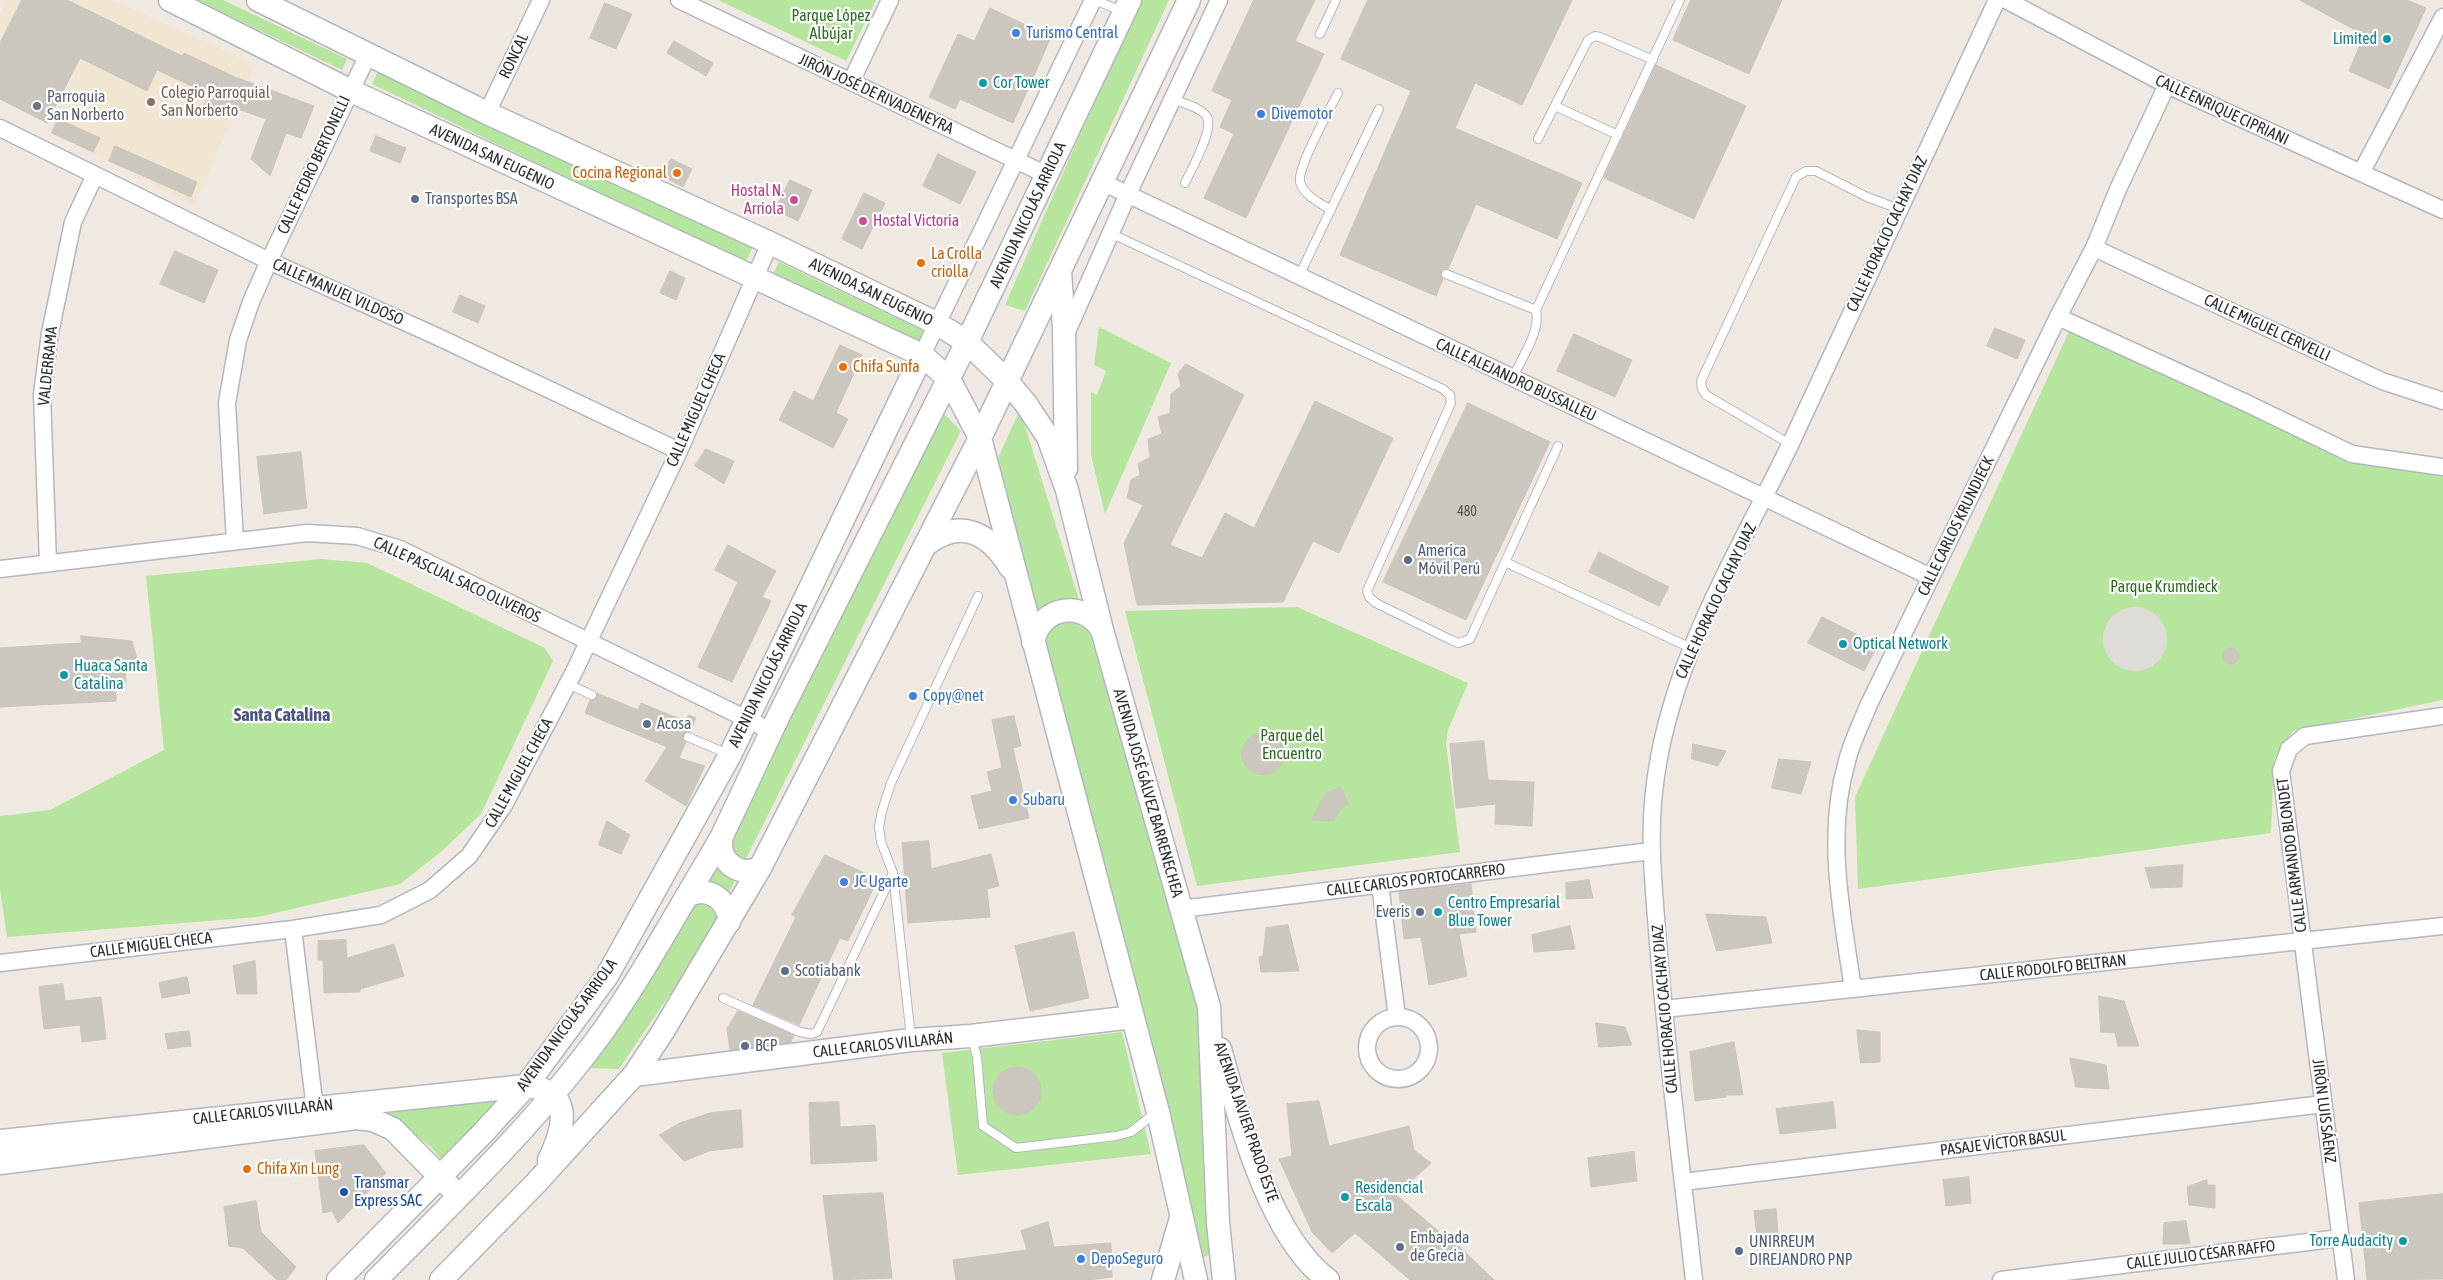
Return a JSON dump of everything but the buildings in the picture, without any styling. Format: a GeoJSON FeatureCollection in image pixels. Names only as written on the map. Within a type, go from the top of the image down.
{"type":"FeatureCollection","features":[{"type":"Feature","properties":{"kind":"main road","name":"AVENIDA SAN EUGENIO"},"geometry":{"type":"LineString","coordinates":[[170,0],[350,90],[922,356],[949,379]]}},
{"type":"Feature","properties":{"kind":"main road","name":"AVENIDA SAN EUGENIO"},"geometry":{"type":"LineString","coordinates":[[258,0],[487,113],[770,243],[936,323],[967,342]]}},
{"type":"Feature","properties":{"kind":"main road"},"geometry":{"type":"LineString","coordinates":[[441,1280],[536,1183],[634,1075],[662,1034],[729,922],[760,868],[980,438],[1189,0]]}},
{"type":"Feature","properties":{"kind":"main road","name":"AVENIDA NICOLÁS ARRIOLA"},"geometry":{"type":"LineString","coordinates":[[376,1280],[452,1203],[553,1094],[603,1031],[687,896],[722,836],[771,731],[949,379],[1127,6]]}},
{"type":"Feature","properties":{"kind":"main road"},"geometry":{"type":"LineString","coordinates":[[1060,269],[1064,338],[1067,490]]}},
{"type":"Feature","properties":{"kind":"main road","name":"AVENIDA JOSÉ GÁLVEZ BARRENECHEA"},"geometry":{"type":"LineString","coordinates":[[967,342],[1007,381],[1026,404],[1048,437],[1067,490],[1102,630],[1208,1007],[1218,1223],[1224,1280]]}},
{"type":"Feature","properties":{"kind":"main road","name":"AVENIDA NICOLÁS ARRIOLA"},"geometry":{"type":"LineString","coordinates":[[338,1280],[440,1177],[526,1086],[607,976],[730,755],[922,356]]}},
{"type":"Feature","properties":{"kind":"main road"},"geometry":{"type":"LineString","coordinates":[[949,379],[980,438],[1158,1112],[1196,1280]]}},
{"type":"Feature","properties":{"kind":"main road"},"geometry":{"type":"LineString","coordinates":[[927,544],[950,532],[966,530],[978,534],[996,548],[1018,580]]}},
{"type":"Feature","properties":{"kind":"main road"},"geometry":{"type":"LineString","coordinates":[[1034,642],[1040,625],[1050,616],[1062,611],[1076,611],[1088,615],[1102,630]]}},
{"type":"Feature","properties":{"kind":"main road"},"geometry":{"type":"LineString","coordinates":[[722,836],[722,852],[730,866],[745,871],[760,868]]}},
{"type":"Feature","properties":{"kind":"main road"},"geometry":{"type":"LineString","coordinates":[[687,896],[704,892],[716,896],[727,910],[729,922]]}},
{"type":"Feature","properties":{"kind":"main road","name":"AVENIDA JAVIER PRADO ESTE"},"geometry":{"type":"LineString","coordinates":[[1208,1007],[1231,1086],[1268,1196],[1287,1235],[1328,1280]]}},
{"type":"Feature","properties":{"kind":"main road","name":"CALLE CARLOS VILLARÁN"},"geometry":{"type":"LineString","coordinates":[[634,1075],[911,1040],[971,1036],[1133,1017]]}},
{"type":"Feature","properties":{"kind":"main road","name":"CALLE CARLOS VILLARÁN"},"geometry":{"type":"LineString","coordinates":[[0,1163],[316,1115],[526,1086],[543,1088],[553,1094]]}},
{"type":"Feature","properties":{"kind":"main road"},"geometry":{"type":"LineString","coordinates":[[536,1183],[554,1150],[561,1130],[562,1112],[553,1094]]}},
{"type":"Feature","properties":{"kind":"main road","name":"CALLE CARLOS VILLARÁN"},"geometry":{"type":"LineString","coordinates":[[0,1141],[316,1115],[357,1118],[384,1124],[393,1130],[450,1188],[452,1203]]}},
{"type":"Feature","properties":{"kind":"main road"},"geometry":{"type":"LineString","coordinates":[[1163,1280],[1182,1215]]}},
{"type":"Feature","properties":{"kind":"street","name":"RONCAL"},"geometry":{"type":"LineString","coordinates":[[487,113],[541,0]]}},
{"type":"Feature","properties":{"kind":"street","name":"JIRÓN JOSÉ DE RIVADENEYRA"},"geometry":{"type":"LineString","coordinates":[[679,0],[1047,175]]}},
{"type":"Feature","properties":{"kind":"street"},"geometry":{"type":"LineString","coordinates":[[851,82],[890,0]]}},
{"type":"Feature","properties":{"kind":"street","name":"AVENIDA NICOLÁS ARRIOLA"},"geometry":{"type":"LineString","coordinates":[[922,356],[936,323],[1094,0]]}},
{"type":"Feature","properties":{"kind":"street"},"geometry":{"type":"LineString","coordinates":[[1064,338],[1128,194],[1219,0]]}},
{"type":"Feature","properties":{"kind":"street","name":"CALLE HORACIO CACHAY DIAZ"},"geometry":{"type":"LineString","coordinates":[[1694,1280],[1664,1009],[1651,851],[1654,790],[1660,750],[1677,684],[1691,648],[1790,444],[1997,0]]}},
{"type":"Feature","properties":{"kind":"street","name":"CALLE ENRIQUE CIPRIANI"},"geometry":{"type":"LineString","coordinates":[[2006,0],[2167,85],[2443,210]]}},
{"type":"Feature","properties":{"kind":"street"},"geometry":{"type":"LineString","coordinates":[[2361,173],[2443,17]]}},
{"type":"Feature","properties":{"kind":"street","name":"CALLE PEDRO BERTONELLI"},"geometry":{"type":"LineString","coordinates":[[235,541],[227,403],[231,371],[250,302],[368,55]]}},
{"type":"Feature","properties":{"kind":"street","name":"CALLE CARLOS KRUNDIECK"},"geometry":{"type":"LineString","coordinates":[[1853,989],[1837,875],[1837,819],[1847,761],[1869,704],[2058,317],[2094,248],[2119,187],[2167,85]]}},
{"type":"Feature","properties":{"kind":"street","name":"CALLE MANUEL VILDOSO"},"geometry":{"type":"LineString","coordinates":[[0,128],[269,261],[436,336],[678,451]]}},
{"type":"Feature","properties":{"kind":"street","name":"VALDERRAMA"},"geometry":{"type":"LineString","coordinates":[[48,563],[42,394],[50,333],[73,222],[95,175]]}},
{"type":"Feature","properties":{"kind":"street","name":"CALLE ALEJANDRO BUSSALLEU"},"geometry":{"type":"LineString","coordinates":[[1102,182],[1931,577]]}},
{"type":"Feature","properties":{"kind":"street","name":"CALLE MIGUEL CHECA"},"geometry":{"type":"LineString","coordinates":[[0,963],[292,929],[381,915],[430,890],[469,856],[504,805],[568,684],[678,451],[770,243]]}},
{"type":"Feature","properties":{"kind":"street","name":"CALLE MIGUEL CERVELLI"},"geometry":{"type":"LineString","coordinates":[[2094,248],[2382,381],[2443,401]]}},
{"type":"Feature","properties":{"kind":"street"},"geometry":{"type":"LineString","coordinates":[[2058,317],[2244,402],[2352,454],[2443,467]]}},
{"type":"Feature","properties":{"kind":"street","name":"CALLE PASCUAL SACO OLIVEROS"},"geometry":{"type":"LineString","coordinates":[[0,569],[324,532],[357,536],[379,541],[771,731]]}},
{"type":"Feature","properties":{"kind":"street","name":"CALLE ARMANDO BLONDET"},"geometry":{"type":"LineString","coordinates":[[2302,942],[2281,772],[2289,749],[2305,736],[2443,716]]}},
{"type":"Feature","properties":{"kind":"street","name":"CALLE CARLOS PORTOCARRERO"},"geometry":{"type":"LineString","coordinates":[[1180,909],[1651,851]]}},
{"type":"Feature","properties":{"kind":"street"},"geometry":{"type":"LineString","coordinates":[[1380,884],[1396,1017]]}},
{"type":"Feature","properties":{"kind":"street","name":"CALLE RODOLFO BELTRAN"},"geometry":{"type":"LineString","coordinates":[[1664,1009],[2443,926]]}},
{"type":"Feature","properties":{"kind":"street"},"geometry":{"type":"LineString","coordinates":[[292,929],[316,1115]]}},
{"type":"Feature","properties":{"kind":"street","name":"JIRÓN LUIS SÁENZ"},"geometry":{"type":"LineString","coordinates":[[2302,942],[2346,1280]]}},
{"type":"Feature","properties":{"kind":"street","name":"PASAJE VÍCTOR BASUL"},"geometry":{"type":"LineString","coordinates":[[1683,1182],[2323,1104]]}},
{"type":"Feature","properties":{"kind":"street","name":"CALLE JULIO CÉSAR RAFFO"},"geometry":{"type":"LineString","coordinates":[[2001,1280],[2024,1279],[2340,1238]]}},
{"type":"Feature","properties":{"kind":"lane"},"geometry":{"type":"LineString","coordinates":[[1094,0],[1127,6]]}},
{"type":"Feature","properties":{"kind":"lane"},"geometry":{"type":"LineString","coordinates":[[1320,34],[1336,0]]}},
{"type":"Feature","properties":{"kind":"lane"},"geometry":{"type":"LineString","coordinates":[[1513,378],[1534,332],[1538,318],[1536,310],[1680,0]]}},
{"type":"Feature","properties":{"kind":"lane"},"geometry":{"type":"LineString","coordinates":[[1538,139],[1588,40],[1595,36],[1653,60]]}},
{"type":"Feature","properties":{"kind":"lane"},"geometry":{"type":"LineString","coordinates":[[1331,210],[1304,192],[1299,181],[1302,166],[1338,93]]}},
{"type":"Feature","properties":{"kind":"lane"},"geometry":{"type":"LineString","coordinates":[[1172,99],[1199,110],[1207,116],[1209,124],[1205,141],[1185,183]]}},
{"type":"Feature","properties":{"kind":"lane"},"geometry":{"type":"LineString","coordinates":[[1555,106],[1618,135]]}},
{"type":"Feature","properties":{"kind":"lane"},"geometry":{"type":"LineString","coordinates":[[1299,276],[1379,109]]}},
{"type":"Feature","properties":{"kind":"lane"},"geometry":{"type":"LineString","coordinates":[[1790,444],[1706,395],[1702,389],[1701,380],[1796,177],[1806,171],[1816,171],[1867,197],[1899,208]]}},
{"type":"Feature","properties":{"kind":"lane"},"geometry":{"type":"LineString","coordinates":[[1110,234],[1443,389],[1450,395],[1451,403],[1367,590],[1369,598],[1451,640],[1458,643],[1470,639],[1558,446]]}},
{"type":"Feature","properties":{"kind":"lane"},"geometry":{"type":"LineString","coordinates":[[1446,274],[1536,310]]}},
{"type":"Feature","properties":{"kind":"lane"},"geometry":{"type":"LineString","coordinates":[[1506,562],[1691,648]]}},
{"type":"Feature","properties":{"kind":"lane"},"geometry":{"type":"LineString","coordinates":[[911,1040],[893,873],[885,857],[879,827],[891,783],[978,596]]}},
{"type":"Feature","properties":{"kind":"lane"},"geometry":{"type":"LineString","coordinates":[[568,684],[592,695]]}},
{"type":"Feature","properties":{"kind":"lane"},"geometry":{"type":"LineString","coordinates":[[688,737],[730,755]]}},
{"type":"Feature","properties":{"kind":"lane"},"geometry":{"type":"LineString","coordinates":[[723,998],[800,1032],[811,1034],[817,1032],[893,873]]}},
{"type":"Feature","properties":{"kind":"lane"},"geometry":{"type":"LineString","coordinates":[[971,1036],[978,1057],[983,1126],[1016,1148],[1131,1132],[1158,1112]]}},
{"type":"Feature","properties":{"kind":"shaded area","name":"Colegio Parroquial San Norberto"},"geometry":{"type":"Polygon","coordinates":[[[6,0],[113,0],[256,65],[194,205],[48,131],[77,72],[0,32],[0,14],[6,0]]]}},
{"type":"Feature","properties":{"kind":"shaded area"},"geometry":{"type":"Polygon","coordinates":[[[2135,607],[2147,609],[2158,616],[2165,627],[2167,639],[2165,651],[2158,662],[2147,669],[2135,671],[2123,669],[2112,662],[2105,651],[2103,639],[2105,627],[2112,616],[2123,609],[2135,607]]]}},
{"type":"Feature","properties":{"kind":"green space"},"geometry":{"type":"Polygon","coordinates":[[[196,0],[223,0],[347,59],[342,70],[196,0]]]}},
{"type":"Feature","properties":{"kind":"green space","name":"Parque López Albújar"},"geometry":{"type":"Polygon","coordinates":[[[718,0],[876,0],[846,61],[718,0]]]}},
{"type":"Feature","properties":{"kind":"green space"},"geometry":{"type":"Polygon","coordinates":[[[1139,0],[1169,0],[1025,311],[1005,305],[1139,0]]]}},
{"type":"Feature","properties":{"kind":"green space"},"geometry":{"type":"Polygon","coordinates":[[[380,67],[754,245],[745,263],[372,84],[380,67]]]}},
{"type":"Feature","properties":{"kind":"green space"},"geometry":{"type":"Polygon","coordinates":[[[779,262],[926,332],[919,346],[772,276],[779,262]]]}},
{"type":"Feature","properties":{"kind":"green space"},"geometry":{"type":"Polygon","coordinates":[[[1099,327],[1171,363],[1105,514],[1091,455],[1091,392],[1097,395],[1106,371],[1094,365],[1099,327]]]}},
{"type":"Feature","properties":{"kind":"green space","name":"Parque Krumdieck"},"geometry":{"type":"Polygon","coordinates":[[[2071,327],[2344,459],[2443,472],[2443,700],[2293,731],[2274,759],[2271,833],[1858,889],[1855,797],[2071,327]]]}},
{"type":"Feature","properties":{"kind":"green space"},"geometry":{"type":"Polygon","coordinates":[[[1020,410],[1183,934],[1205,1056],[1211,1255],[1202,1257],[1126,944],[997,460],[1020,410]]]}},
{"type":"Feature","properties":{"kind":"green space"},"geometry":{"type":"Polygon","coordinates":[[[943,413],[961,431],[700,950],[619,1069],[584,1068],[943,413]]]}},
{"type":"Feature","properties":{"kind":"green space"},"geometry":{"type":"Polygon","coordinates":[[[321,559],[367,563],[545,648],[553,661],[481,814],[442,851],[400,884],[258,917],[7,937],[0,889],[0,816],[50,810],[164,750],[146,576],[321,559]]]}},
{"type":"Feature","properties":{"kind":"green space","name":"Parque del Encuentro"},"geometry":{"type":"Polygon","coordinates":[[[1297,607],[1468,683],[1448,730],[1446,744],[1460,852],[1197,886],[1125,611],[1297,607]]]}},
{"type":"Feature","properties":{"kind":"green space"},"geometry":{"type":"Polygon","coordinates":[[[1122,1032],[1151,1154],[958,1175],[942,1053],[1122,1032]]]}},
{"type":"Feature","properties":{"kind":"green space"},"geometry":{"type":"Polygon","coordinates":[[[507,1092],[444,1162],[431,1147],[382,1110],[507,1092]]]}},
{"type":"Feature","properties":{"kind":"place","name":"Turismo Central"},"geometry":{"type":"Point","coordinates":[1016,33]}},
{"type":"Feature","properties":{"kind":"place","name":"Limited"},"geometry":{"type":"Point","coordinates":[2387,39]}},
{"type":"Feature","properties":{"kind":"place","name":"Cor Tower"},"geometry":{"type":"Point","coordinates":[983,83]}},
{"type":"Feature","properties":{"kind":"place","name":"Colegio Parroquial San Norberto"},"geometry":{"type":"Point","coordinates":[151,102]}},
{"type":"Feature","properties":{"kind":"place","name":"Parroquia San Norberto"},"geometry":{"type":"Point","coordinates":[37,106]}},
{"type":"Feature","properties":{"kind":"place","name":"Divemotor"},"geometry":{"type":"Point","coordinates":[1261,114]}},
{"type":"Feature","properties":{"kind":"place","name":"Cocina Regional"},"geometry":{"type":"Point","coordinates":[677,173]}},
{"type":"Feature","properties":{"kind":"place","name":"Transportes BSA"},"geometry":{"type":"Point","coordinates":[415,199]}},
{"type":"Feature","properties":{"kind":"place","name":"Hostal N. Arriola"},"geometry":{"type":"Point","coordinates":[794,200]}},
{"type":"Feature","properties":{"kind":"place","name":"Hostal Victoria"},"geometry":{"type":"Point","coordinates":[863,221]}},
{"type":"Feature","properties":{"kind":"place","name":"La Crolla criolla"},"geometry":{"type":"Point","coordinates":[921,263]}},
{"type":"Feature","properties":{"kind":"place","name":"Chifa Sunfa"},"geometry":{"type":"Point","coordinates":[843,367]}},
{"type":"Feature","properties":{"kind":"place","name":"America Móvil Perú"},"geometry":{"type":"Point","coordinates":[1408,560]}},
{"type":"Feature","properties":{"kind":"place","name":"Optical Network"},"geometry":{"type":"Point","coordinates":[1843,644]}},
{"type":"Feature","properties":{"kind":"place","name":"Huaca Santa Catalina"},"geometry":{"type":"Point","coordinates":[64,675]}},
{"type":"Feature","properties":{"kind":"place","name":"Copy@net"},"geometry":{"type":"Point","coordinates":[913,696]}},
{"type":"Feature","properties":{"kind":"place","name":"Acosa"},"geometry":{"type":"Point","coordinates":[647,724]}},
{"type":"Feature","properties":{"kind":"place","name":"Subaru"},"geometry":{"type":"Point","coordinates":[1013,800]}},
{"type":"Feature","properties":{"kind":"place","name":"JC Ugarte"},"geometry":{"type":"Point","coordinates":[844,882]}},
{"type":"Feature","properties":{"kind":"place","name":"Everis"},"geometry":{"type":"Point","coordinates":[1420,912]}},
{"type":"Feature","properties":{"kind":"place","name":"Centro Empresarial Blue Tower"},"geometry":{"type":"Point","coordinates":[1438,912]}},
{"type":"Feature","properties":{"kind":"place","name":"Scotiabank"},"geometry":{"type":"Point","coordinates":[785,971]}},
{"type":"Feature","properties":{"kind":"place","name":"BCP"},"geometry":{"type":"Point","coordinates":[745,1046]}},
{"type":"Feature","properties":{"kind":"place","name":"Chifa Xin Lung"},"geometry":{"type":"Point","coordinates":[247,1169]}},
{"type":"Feature","properties":{"kind":"place","name":"Transmar Express SAC"},"geometry":{"type":"Point","coordinates":[344,1192]}},
{"type":"Feature","properties":{"kind":"place","name":"Residencial Escala"},"geometry":{"type":"Point","coordinates":[1345,1197]}},
{"type":"Feature","properties":{"kind":"place","name":"Torre Audacity"},"geometry":{"type":"Point","coordinates":[2403,1241]}},
{"type":"Feature","properties":{"kind":"place","name":"Embajada de Grecia"},"geometry":{"type":"Point","coordinates":[1400,1247]}},
{"type":"Feature","properties":{"kind":"place","name":"UNIRREUM DIREJANDRO PNP"},"geometry":{"type":"Point","coordinates":[1739,1251]}},
{"type":"Feature","properties":{"kind":"place","name":"DepoSeguro"},"geometry":{"type":"Point","coordinates":[1081,1259]}},
{"type":"Feature","properties":{"kind":"district","name":"Santa Catalina"},"geometry":{"type":"Point","coordinates":[282,715]}}]}
